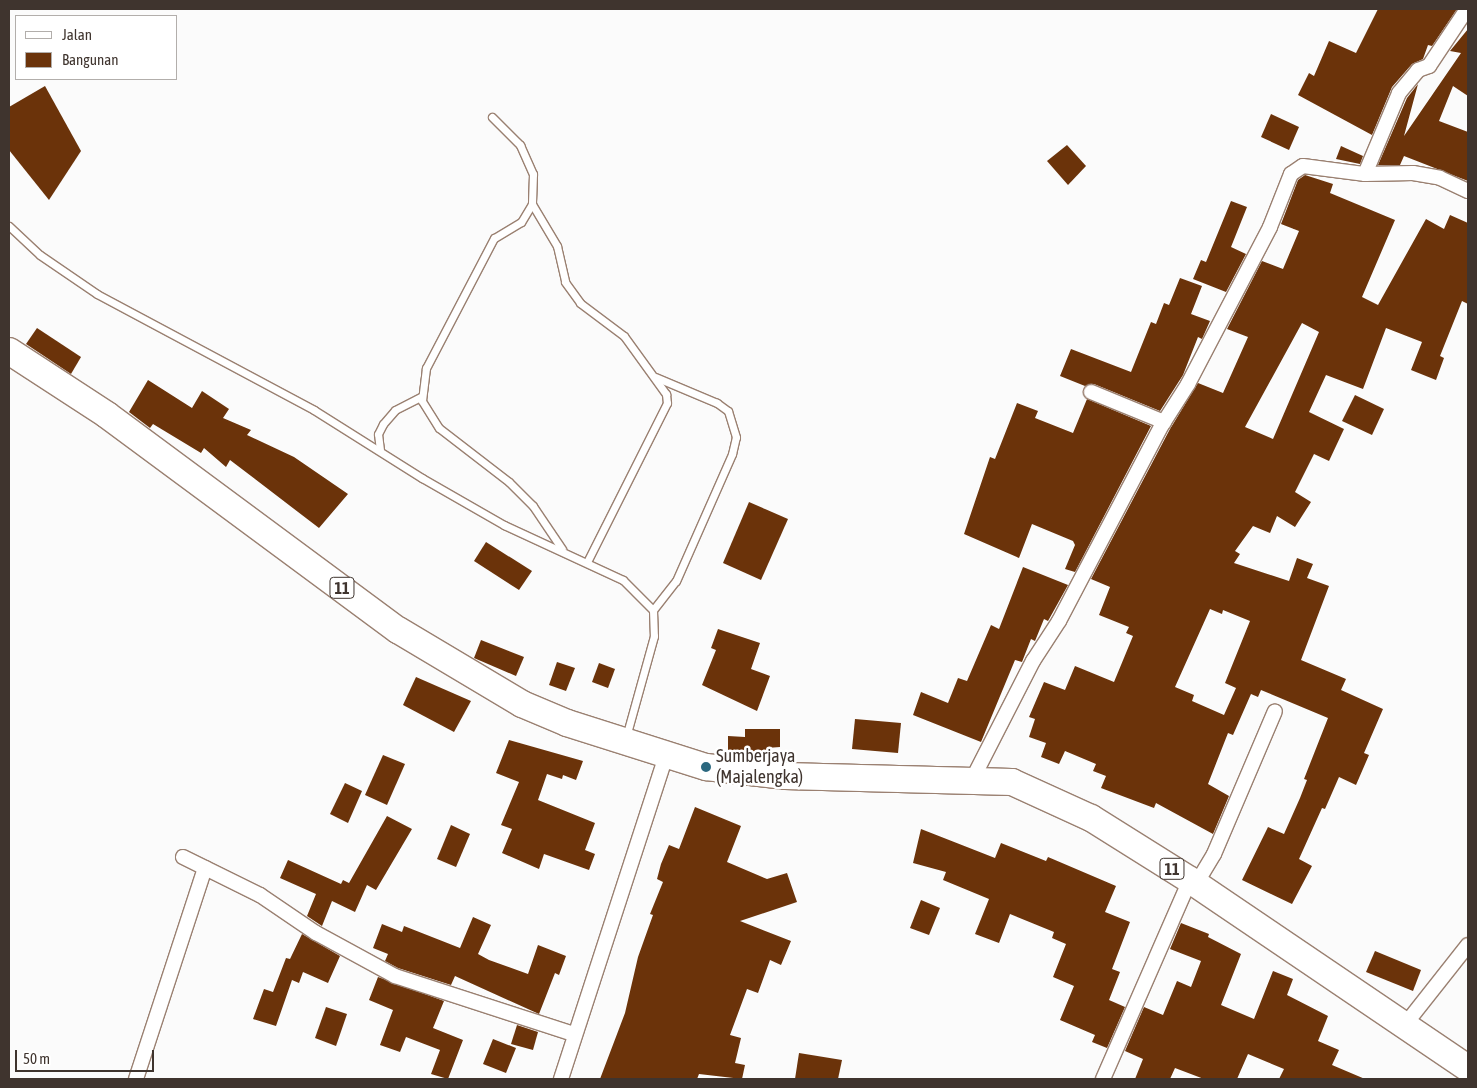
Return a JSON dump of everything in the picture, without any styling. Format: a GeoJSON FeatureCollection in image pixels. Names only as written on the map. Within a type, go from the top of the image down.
{"type":"FeatureCollection","features":[{"type":"Feature","properties":{"kind":"highway","name":"11"},"geometry":{"type":"LineString","coordinates":[[9,351],[107,415],[398,630],[448,662],[522,704],[625,742],[706,767],[785,776],[1012,782],[1047,796],[1091,818],[1193,882],[1468,1068]]}},
{"type":"Feature","properties":{"kind":"street"},"geometry":{"type":"LineString","coordinates":[[1365,174],[1399,93],[1418,70],[1429,66],[1467,9]]}},
{"type":"Feature","properties":{"kind":"street"},"geometry":{"type":"LineString","coordinates":[[972,780],[1032,661],[1059,621],[1164,422],[1188,384],[1270,227],[1291,174],[1303,166],[1365,174],[1413,173],[1440,178],[1468,190]]}},
{"type":"Feature","properties":{"kind":"street"},"geometry":{"type":"LineString","coordinates":[[1091,392],[1164,422]]}},
{"type":"Feature","properties":{"kind":"street"},"geometry":{"type":"LineString","coordinates":[[1102,1079],[1193,882],[1214,854],[1275,711]]}},
{"type":"Feature","properties":{"kind":"street"},"geometry":{"type":"LineString","coordinates":[[561,1079],[574,1034],[666,756]]}},
{"type":"Feature","properties":{"kind":"street"},"geometry":{"type":"LineString","coordinates":[[183,856],[260,895],[316,933],[395,976],[574,1034]]}},
{"type":"Feature","properties":{"kind":"street"},"geometry":{"type":"LineString","coordinates":[[136,1079],[205,868]]}},
{"type":"Feature","properties":{"kind":"street"},"geometry":{"type":"LineString","coordinates":[[1404,1026],[1468,945]]}},
{"type":"Feature","properties":{"kind":"lane"},"geometry":{"type":"LineString","coordinates":[[492,117],[520,145],[534,174],[532,204],[521,222],[494,238],[426,368],[422,396],[429,415],[438,428],[521,494],[533,506],[562,550]]}},
{"type":"Feature","properties":{"kind":"lane"},"geometry":{"type":"LineString","coordinates":[[532,204],[557,246],[565,282],[580,303],[624,336],[666,394],[667,403],[587,562]]}},
{"type":"Feature","properties":{"kind":"lane"},"geometry":{"type":"LineString","coordinates":[[9,226],[40,255],[97,294],[314,410],[504,525],[562,550],[623,580],[653,610]]}},
{"type":"Feature","properties":{"kind":"lane"},"geometry":{"type":"LineString","coordinates":[[625,742],[654,636],[653,610],[676,582],[732,454],[736,437],[728,411],[717,403],[655,377]]}},
{"type":"Feature","properties":{"kind":"lane"},"geometry":{"type":"LineString","coordinates":[[380,450],[378,434],[383,424],[395,410],[422,396]]}},
{"type":"Feature","properties":{"kind":"building"},"geometry":{"type":"Polygon","coordinates":[[[1378,9],[1457,9],[1432,46],[1428,45],[1423,59],[1412,64],[1392,87],[1372,135],[1298,95],[1309,73],[1314,76],[1329,41],[1356,53],[1378,9]]]}},
{"type":"Feature","properties":{"kind":"building"},"geometry":{"type":"Polygon","coordinates":[[[1468,29],[1468,96],[1453,86],[1439,121],[1468,132],[1468,181],[1404,156],[1400,165],[1378,165],[1407,98],[1418,84],[1404,136],[1461,53],[1450,51],[1468,29]]]}},
{"type":"Feature","properties":{"kind":"building"},"geometry":{"type":"Polygon","coordinates":[[[45,86],[81,151],[49,200],[9,150],[9,107],[45,86]]]}},
{"type":"Feature","properties":{"kind":"building"},"geometry":{"type":"Polygon","coordinates":[[[1271,114],[1299,127],[1289,150],[1261,137],[1271,114]]]}},
{"type":"Feature","properties":{"kind":"building"},"geometry":{"type":"Polygon","coordinates":[[[1067,145],[1086,166],[1068,185],[1047,161],[1067,145]]]}},
{"type":"Feature","properties":{"kind":"building"},"geometry":{"type":"Polygon","coordinates":[[[1341,146],[1363,156],[1360,164],[1336,159],[1341,146]]]}},
{"type":"Feature","properties":{"kind":"building"},"geometry":{"type":"Polygon","coordinates":[[[1305,175],[1333,184],[1330,193],[1395,220],[1362,297],[1378,305],[1426,219],[1444,229],[1450,215],[1468,223],[1468,304],[1462,301],[1440,356],[1444,358],[1436,380],[1411,370],[1422,342],[1386,328],[1363,389],[1326,375],[1309,412],[1344,429],[1329,461],[1314,454],[1295,492],[1311,502],[1295,527],[1277,516],[1270,533],[1253,526],[1235,551],[1240,554],[1234,563],[1289,581],[1297,558],[1313,564],[1307,578],[1329,586],[1301,660],[1346,679],[1341,690],[1383,709],[1364,753],[1369,755],[1356,785],[1339,777],[1325,809],[1322,808],[1299,859],[1312,866],[1292,904],[1242,880],[1268,827],[1284,834],[1307,780],[1304,779],[1328,718],[1261,690],[1258,697],[1251,694],[1233,735],[1228,733],[1208,784],[1229,796],[1213,834],[1156,803],[1154,808],[1101,788],[1106,776],[1093,771],[1096,764],[1065,751],[1059,764],[1041,757],[1046,743],[1029,737],[1035,719],[1029,717],[1044,682],[1065,690],[1075,666],[1114,682],[1133,636],[1126,633],[1129,627],[1099,615],[1110,587],[1091,579],[1170,429],[1198,383],[1223,393],[1248,337],[1227,329],[1262,261],[1283,269],[1299,231],[1281,224],[1298,180],[1305,175]],[[1302,323],[1245,427],[1273,439],[1319,332],[1302,323]],[[1210,609],[1175,687],[1194,695],[1192,701],[1224,715],[1236,688],[1225,683],[1250,621],[1223,610],[1222,614],[1210,609]]]}},
{"type":"Feature","properties":{"kind":"building"},"geometry":{"type":"Polygon","coordinates":[[[1231,201],[1247,207],[1231,247],[1246,254],[1226,292],[1193,279],[1201,260],[1206,262],[1231,201]]]}},
{"type":"Feature","properties":{"kind":"building"},"geometry":{"type":"Polygon","coordinates":[[[1180,278],[1202,286],[1191,314],[1210,321],[1202,339],[1198,337],[1183,375],[1160,411],[1094,384],[1085,386],[1060,376],[1071,349],[1131,372],[1151,322],[1156,324],[1164,303],[1169,305],[1180,278]]]}},
{"type":"Feature","properties":{"kind":"building"},"geometry":{"type":"Polygon","coordinates":[[[37,328],[81,357],[71,374],[26,344],[37,328]]]}},
{"type":"Feature","properties":{"kind":"building"},"geometry":{"type":"Polygon","coordinates":[[[148,380],[192,408],[202,391],[229,409],[223,418],[251,430],[247,435],[294,457],[348,494],[319,528],[230,460],[226,467],[204,448],[201,453],[153,424],[150,428],[129,412],[148,380]]]}},
{"type":"Feature","properties":{"kind":"building"},"geometry":{"type":"Polygon","coordinates":[[[1355,395],[1384,409],[1372,435],[1342,421],[1355,395]]]}},
{"type":"Feature","properties":{"kind":"building"},"geometry":{"type":"Polygon","coordinates":[[[1087,399],[1151,426],[1075,572],[1065,569],[1075,545],[1073,541],[1032,524],[1019,558],[964,534],[990,457],[995,459],[1017,403],[1038,411],[1035,418],[1073,433],[1087,399]]]}},
{"type":"Feature","properties":{"kind":"building"},"geometry":{"type":"Polygon","coordinates":[[[749,502],[788,519],[761,580],[723,563],[749,502]]]}},
{"type":"Feature","properties":{"kind":"building"},"geometry":{"type":"Polygon","coordinates":[[[486,542],[532,571],[519,590],[474,561],[486,542]]]}},
{"type":"Feature","properties":{"kind":"building"},"geometry":{"type":"Polygon","coordinates":[[[1023,567],[1068,585],[1048,621],[1044,619],[1035,641],[1031,639],[1022,662],[1015,660],[981,742],[913,715],[921,692],[948,703],[958,678],[967,681],[991,625],[999,629],[1023,567]]]}},
{"type":"Feature","properties":{"kind":"building"},"geometry":{"type":"Polygon","coordinates":[[[718,629],[760,643],[751,669],[770,676],[757,711],[702,685],[716,650],[711,648],[718,629]]]}},
{"type":"Feature","properties":{"kind":"building"},"geometry":{"type":"Polygon","coordinates":[[[481,640],[524,657],[516,676],[474,658],[481,640]]]}},
{"type":"Feature","properties":{"kind":"building"},"geometry":{"type":"Polygon","coordinates":[[[557,662],[575,668],[566,691],[549,685],[557,662]]]}},
{"type":"Feature","properties":{"kind":"building"},"geometry":{"type":"Polygon","coordinates":[[[599,663],[615,669],[608,688],[592,682],[599,663]]]}},
{"type":"Feature","properties":{"kind":"building"},"geometry":{"type":"Polygon","coordinates":[[[416,677],[471,701],[454,732],[403,705],[416,677]]]}},
{"type":"Feature","properties":{"kind":"building"},"geometry":{"type":"Polygon","coordinates":[[[855,719],[901,723],[898,753],[852,749],[855,719]]]}},
{"type":"Feature","properties":{"kind":"building"},"geometry":{"type":"Polygon","coordinates":[[[745,729],[780,729],[780,747],[767,748],[767,759],[728,754],[728,736],[745,737],[745,729]]]}},
{"type":"Feature","properties":{"kind":"building"},"geometry":{"type":"Polygon","coordinates":[[[509,740],[583,761],[576,780],[563,775],[562,779],[547,774],[538,800],[595,823],[585,850],[595,854],[589,870],[544,854],[539,869],[502,853],[512,829],[501,825],[519,782],[496,773],[509,740]]]}},
{"type":"Feature","properties":{"kind":"building"},"geometry":{"type":"Polygon","coordinates":[[[383,755],[405,764],[387,805],[365,795],[383,755]]]}},
{"type":"Feature","properties":{"kind":"building"},"geometry":{"type":"Polygon","coordinates":[[[345,783],[362,791],[348,823],[330,814],[345,783]]]}},
{"type":"Feature","properties":{"kind":"building"},"geometry":{"type":"Polygon","coordinates":[[[695,807],[741,826],[727,862],[767,879],[787,873],[797,902],[740,921],[791,941],[781,965],[770,960],[758,993],[747,989],[730,1035],[741,1038],[735,1063],[745,1065],[742,1079],[699,1074],[697,1079],[600,1079],[625,1013],[638,957],[653,915],[650,914],[663,882],[657,879],[661,864],[669,845],[679,849],[695,807]]]}},
{"type":"Feature","properties":{"kind":"building"},"geometry":{"type":"Polygon","coordinates":[[[387,816],[412,829],[376,890],[367,885],[355,912],[332,901],[322,926],[307,916],[316,894],[280,878],[288,860],[341,884],[343,880],[349,883],[387,816]]]}},
{"type":"Feature","properties":{"kind":"building"},"geometry":{"type":"Polygon","coordinates":[[[451,825],[470,834],[456,867],[437,859],[451,825]]]}},
{"type":"Feature","properties":{"kind":"building"},"geometry":{"type":"Polygon","coordinates":[[[921,829],[995,858],[1001,843],[1046,861],[1048,857],[1116,886],[1105,912],[1130,922],[1112,969],[1120,972],[1109,1000],[1125,1007],[1107,1048],[1092,1042],[1095,1035],[1060,1020],[1074,986],[1053,977],[1066,944],[1052,938],[1054,932],[1010,914],[999,943],[975,934],[989,899],[943,880],[946,872],[913,863],[921,829]]]}},
{"type":"Feature","properties":{"kind":"building"},"geometry":{"type":"Polygon","coordinates":[[[921,900],[940,908],[929,935],[910,928],[921,900]]]}},
{"type":"Feature","properties":{"kind":"building"},"geometry":{"type":"Polygon","coordinates":[[[473,917],[491,925],[478,954],[489,960],[528,974],[538,945],[566,956],[559,975],[555,973],[539,1014],[455,976],[451,985],[398,968],[385,961],[388,954],[373,948],[382,924],[402,932],[404,926],[460,948],[473,917]]]}},
{"type":"Feature","properties":{"kind":"building"},"geometry":{"type":"Polygon","coordinates":[[[1181,923],[1209,934],[1208,937],[1241,954],[1221,1005],[1254,1019],[1273,971],[1293,979],[1287,995],[1328,1016],[1318,1041],[1339,1050],[1332,1065],[1365,1079],[1279,1079],[1284,1069],[1248,1054],[1237,1079],[1204,1079],[1175,1068],[1170,1079],[1135,1079],[1143,1059],[1125,1051],[1144,1007],[1163,1015],[1177,981],[1191,987],[1201,961],[1170,949],[1181,923]]]}},
{"type":"Feature","properties":{"kind":"building"},"geometry":{"type":"Polygon","coordinates":[[[302,934],[340,956],[328,983],[303,972],[299,983],[292,980],[276,1026],[253,1019],[264,989],[273,992],[286,958],[290,959],[302,934]]]}},
{"type":"Feature","properties":{"kind":"building"},"geometry":{"type":"Polygon","coordinates":[[[1375,951],[1421,970],[1413,991],[1366,972],[1375,951]]]}},
{"type":"Feature","properties":{"kind":"building"},"geometry":{"type":"Polygon","coordinates":[[[378,977],[444,1001],[433,1028],[463,1040],[448,1079],[431,1074],[440,1050],[406,1037],[400,1052],[380,1045],[393,1010],[369,1000],[378,977]]]}},
{"type":"Feature","properties":{"kind":"building"},"geometry":{"type":"Polygon","coordinates":[[[326,1007],[347,1014],[336,1046],[315,1038],[326,1007]]]}},
{"type":"Feature","properties":{"kind":"building"},"geometry":{"type":"Polygon","coordinates":[[[517,1025],[538,1032],[533,1050],[511,1044],[517,1025]]]}},
{"type":"Feature","properties":{"kind":"building"},"geometry":{"type":"Polygon","coordinates":[[[493,1039],[516,1048],[506,1073],[483,1064],[493,1039]]]}},
{"type":"Feature","properties":{"kind":"building"},"geometry":{"type":"Polygon","coordinates":[[[799,1053],[842,1060],[838,1079],[795,1079],[799,1053]]]}},
{"type":"Feature","properties":{"kind":"place","name":"Sumberjaya (Majalengka)"},"geometry":{"type":"Point","coordinates":[706,767]}}]}
